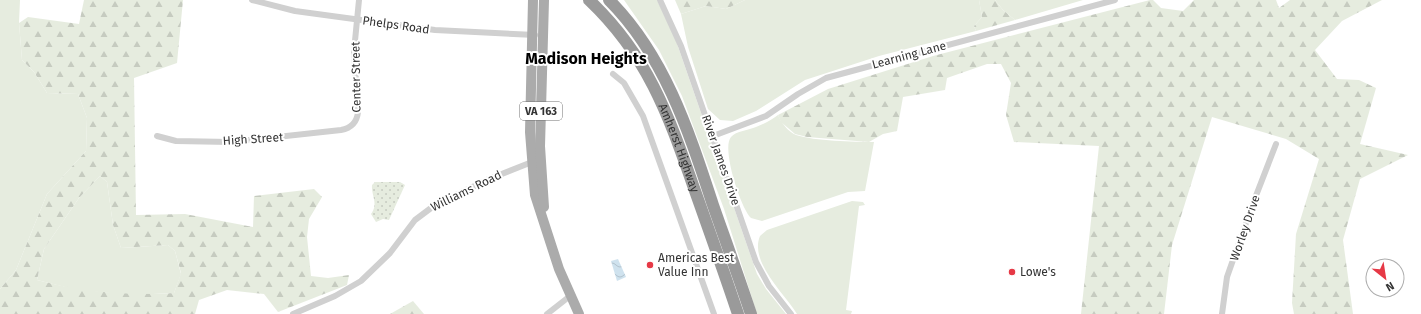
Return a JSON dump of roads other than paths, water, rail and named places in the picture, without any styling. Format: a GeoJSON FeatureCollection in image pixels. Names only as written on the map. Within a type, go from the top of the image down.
{"type":"FeatureCollection","features":[{"type":"Feature","properties":{"kind":"highway","name":"Amherst Highway"},"geometry":{"type":"LineString","coordinates":[[589,0],[628,43],[645,69],[662,102],[738,314]]}},
{"type":"Feature","properties":{"kind":"highway","name":"Amherst Highway"},"geometry":{"type":"LineString","coordinates":[[609,0],[646,45],[670,86],[751,314]]}},
{"type":"Feature","properties":{"kind":"highway"},"geometry":{"type":"LineString","coordinates":[[620,0],[646,45]]}},
{"type":"Feature","properties":{"kind":"main road","name":"VA 163"},"geometry":{"type":"LineString","coordinates":[[533,0],[530,132],[535,195],[558,269],[579,314]]}},
{"type":"Feature","properties":{"kind":"main road","name":"VA 163"},"geometry":{"type":"LineString","coordinates":[[544,0],[540,146],[544,223]]}},
{"type":"Feature","properties":{"kind":"street","name":"Phelps Road"},"geometry":{"type":"LineString","coordinates":[[252,0],[295,11],[435,30],[543,35]]}},
{"type":"Feature","properties":{"kind":"street","name":"Center Street"},"geometry":{"type":"LineString","coordinates":[[349,128],[355,122],[358,112],[354,51],[359,0]]}},
{"type":"Feature","properties":{"kind":"street","name":"River James Drive"},"geometry":{"type":"LineString","coordinates":[[660,0],[681,46],[762,275],[791,314]]}},
{"type":"Feature","properties":{"kind":"street","name":"Learning Lane"},"geometry":{"type":"LineString","coordinates":[[713,136],[766,116],[826,78],[1115,0]]}},
{"type":"Feature","properties":{"kind":"street"},"geometry":{"type":"LineString","coordinates":[[613,74],[624,83],[643,116],[714,314]]}},
{"type":"Feature","properties":{"kind":"street","name":"High Street"},"geometry":{"type":"LineString","coordinates":[[157,136],[176,141],[230,142],[349,128]]}},
{"type":"Feature","properties":{"kind":"street","name":"Worley Drive"},"geometry":{"type":"LineString","coordinates":[[1222,314],[1227,277],[1276,144]]}},
{"type":"Feature","properties":{"kind":"street","name":"Williams Road"},"geometry":{"type":"LineString","coordinates":[[293,314],[335,296],[361,281],[390,253],[415,220],[435,205],[489,179],[532,162]]}},
{"type":"Feature","properties":{"kind":"street"},"geometry":{"type":"LineString","coordinates":[[547,314],[570,296]]}},
{"type":"Feature","properties":{"kind":"water"},"geometry":{"type":"Polygon","coordinates":[[[618,259],[626,277],[617,281],[611,261],[618,259]]]}},
{"type":"Feature","properties":{"kind":"place","name":"Americas Best Value Inn"},"geometry":{"type":"Point","coordinates":[650,265]}},
{"type":"Feature","properties":{"kind":"place","name":"Lowe's"},"geometry":{"type":"Point","coordinates":[1012,272]}},
{"type":"Feature","properties":{"kind":"district","name":"Madison Heights"},"geometry":{"type":"Point","coordinates":[586,58]}}]}
